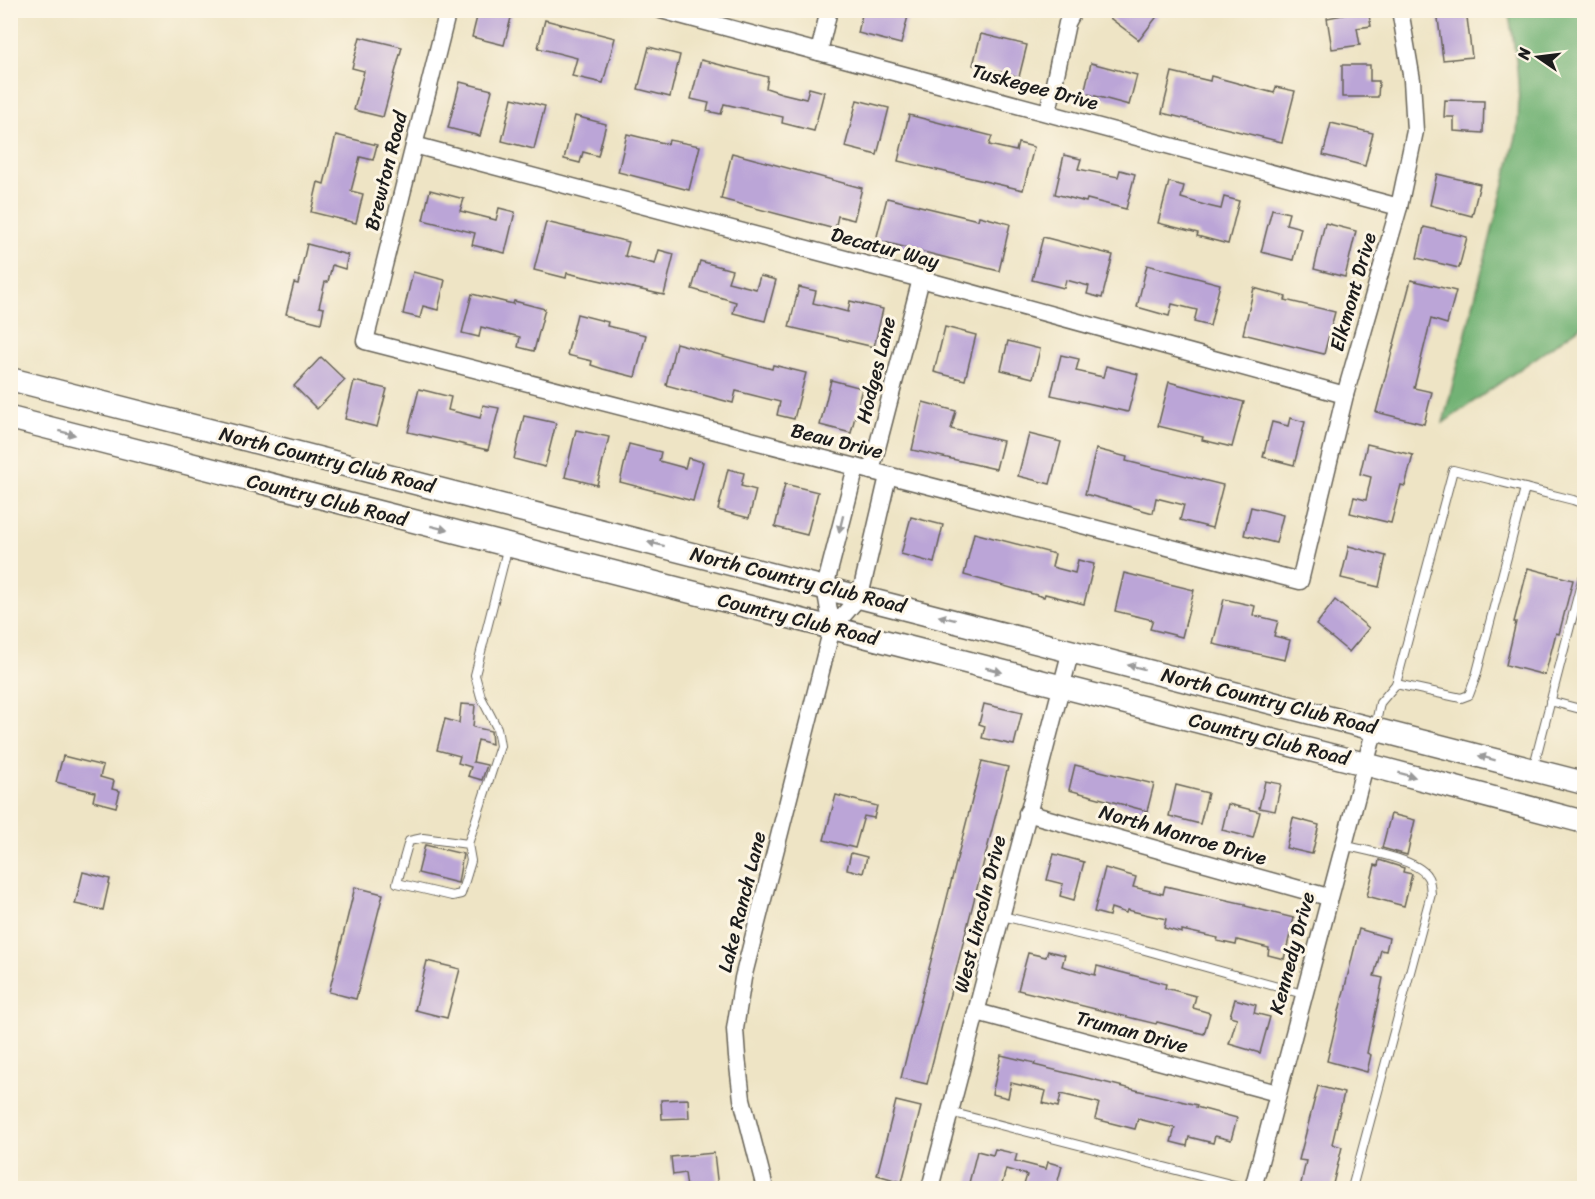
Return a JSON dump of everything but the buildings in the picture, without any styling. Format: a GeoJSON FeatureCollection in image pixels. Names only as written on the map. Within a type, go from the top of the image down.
{"type":"FeatureCollection","features":[{"type":"Feature","properties":{"kind":"main road","name":"North Country Club Road"},"geometry":{"type":"LineString","coordinates":[[10,379],[1584,783]]}},
{"type":"Feature","properties":{"kind":"main road","name":"Country Club Road"},"geometry":{"type":"LineString","coordinates":[[10,418],[1584,822]]}},
{"type":"Feature","properties":{"kind":"main road"},"geometry":{"type":"LineString","coordinates":[[508,546],[517,509]]}},
{"type":"Feature","properties":{"kind":"street","name":"Brewton Road"},"geometry":{"type":"LineString","coordinates":[[365,341],[448,10]]}},
{"type":"Feature","properties":{"kind":"street","name":"Tuskegee Drive"},"geometry":{"type":"LineString","coordinates":[[661,10],[1399,207]]}},
{"type":"Feature","properties":{"kind":"street"},"geometry":{"type":"LineString","coordinates":[[819,52],[829,10]]}},
{"type":"Feature","properties":{"kind":"street"},"geometry":{"type":"LineString","coordinates":[[1048,112],[1067,23],[1074,10]]}},
{"type":"Feature","properties":{"kind":"street","name":"Elkmont Drive"},"geometry":{"type":"LineString","coordinates":[[1300,581],[1345,395],[1399,207],[1415,132],[1412,80],[1400,10]]}},
{"type":"Feature","properties":{"kind":"street","name":"Decatur Way"},"geometry":{"type":"LineString","coordinates":[[414,146],[921,279],[1345,395]]}},
{"type":"Feature","properties":{"kind":"street","name":"Hodges Lane"},"geometry":{"type":"LineString","coordinates":[[832,628],[825,587],[921,279]]}},
{"type":"Feature","properties":{"kind":"street","name":"Beau Drive"},"geometry":{"type":"LineString","coordinates":[[365,341],[1300,581]]}},
{"type":"Feature","properties":{"kind":"street"},"geometry":{"type":"LineString","coordinates":[[832,628],[860,596],[888,476]]}},
{"type":"Feature","properties":{"kind":"street","name":"Lake Ranch Lane"},"geometry":{"type":"LineString","coordinates":[[765,1188],[742,1099],[735,1029],[743,978],[832,628]]}},
{"type":"Feature","properties":{"kind":"street","name":"West Lincoln Drive"},"geometry":{"type":"LineString","coordinates":[[930,1188],[1071,650]]}},
{"type":"Feature","properties":{"kind":"street","name":"Kennedy Drive"},"geometry":{"type":"LineString","coordinates":[[1253,1188],[1328,897],[1375,728]]}},
{"type":"Feature","properties":{"kind":"street","name":"North Monroe Drive"},"geometry":{"type":"LineString","coordinates":[[1028,813],[1328,897]]}},
{"type":"Feature","properties":{"kind":"street","name":"Truman Drive"},"geometry":{"type":"LineString","coordinates":[[977,1012],[1277,1093]]}},
{"type":"Feature","properties":{"kind":"lane"},"geometry":{"type":"LineString","coordinates":[[1375,728],[1380,703],[1396,684],[1452,470],[1584,504]]}},
{"type":"Feature","properties":{"kind":"lane"},"geometry":{"type":"LineString","coordinates":[[1396,684],[1461,698],[1469,695],[1525,488]]}},
{"type":"Feature","properties":{"kind":"lane"},"geometry":{"type":"LineString","coordinates":[[468,844],[423,838],[409,841],[397,883],[452,896],[461,894],[471,861],[468,844],[500,746],[497,728],[481,697],[475,675],[508,546]]}},
{"type":"Feature","properties":{"kind":"lane"},"geometry":{"type":"LineString","coordinates":[[1533,770],[1584,576]]}},
{"type":"Feature","properties":{"kind":"lane"},"geometry":{"type":"LineString","coordinates":[[1550,701],[1584,710]]}},
{"type":"Feature","properties":{"kind":"lane"},"geometry":{"type":"LineString","coordinates":[[1343,845],[1408,862],[1426,873],[1430,880],[1431,894],[1352,1188]]}},
{"type":"Feature","properties":{"kind":"lane"},"geometry":{"type":"LineString","coordinates":[[1002,916],[1142,949],[1303,994]]}},
{"type":"Feature","properties":{"kind":"lane"},"geometry":{"type":"LineString","coordinates":[[950,1112],[1246,1188]]}},
{"type":"Feature","properties":{"kind":"green space"},"geometry":{"type":"Polygon","coordinates":[[[1508,11],[1584,11],[1584,324],[1443,423],[1517,133],[1519,103],[1517,72],[1508,11]]]}}]}
